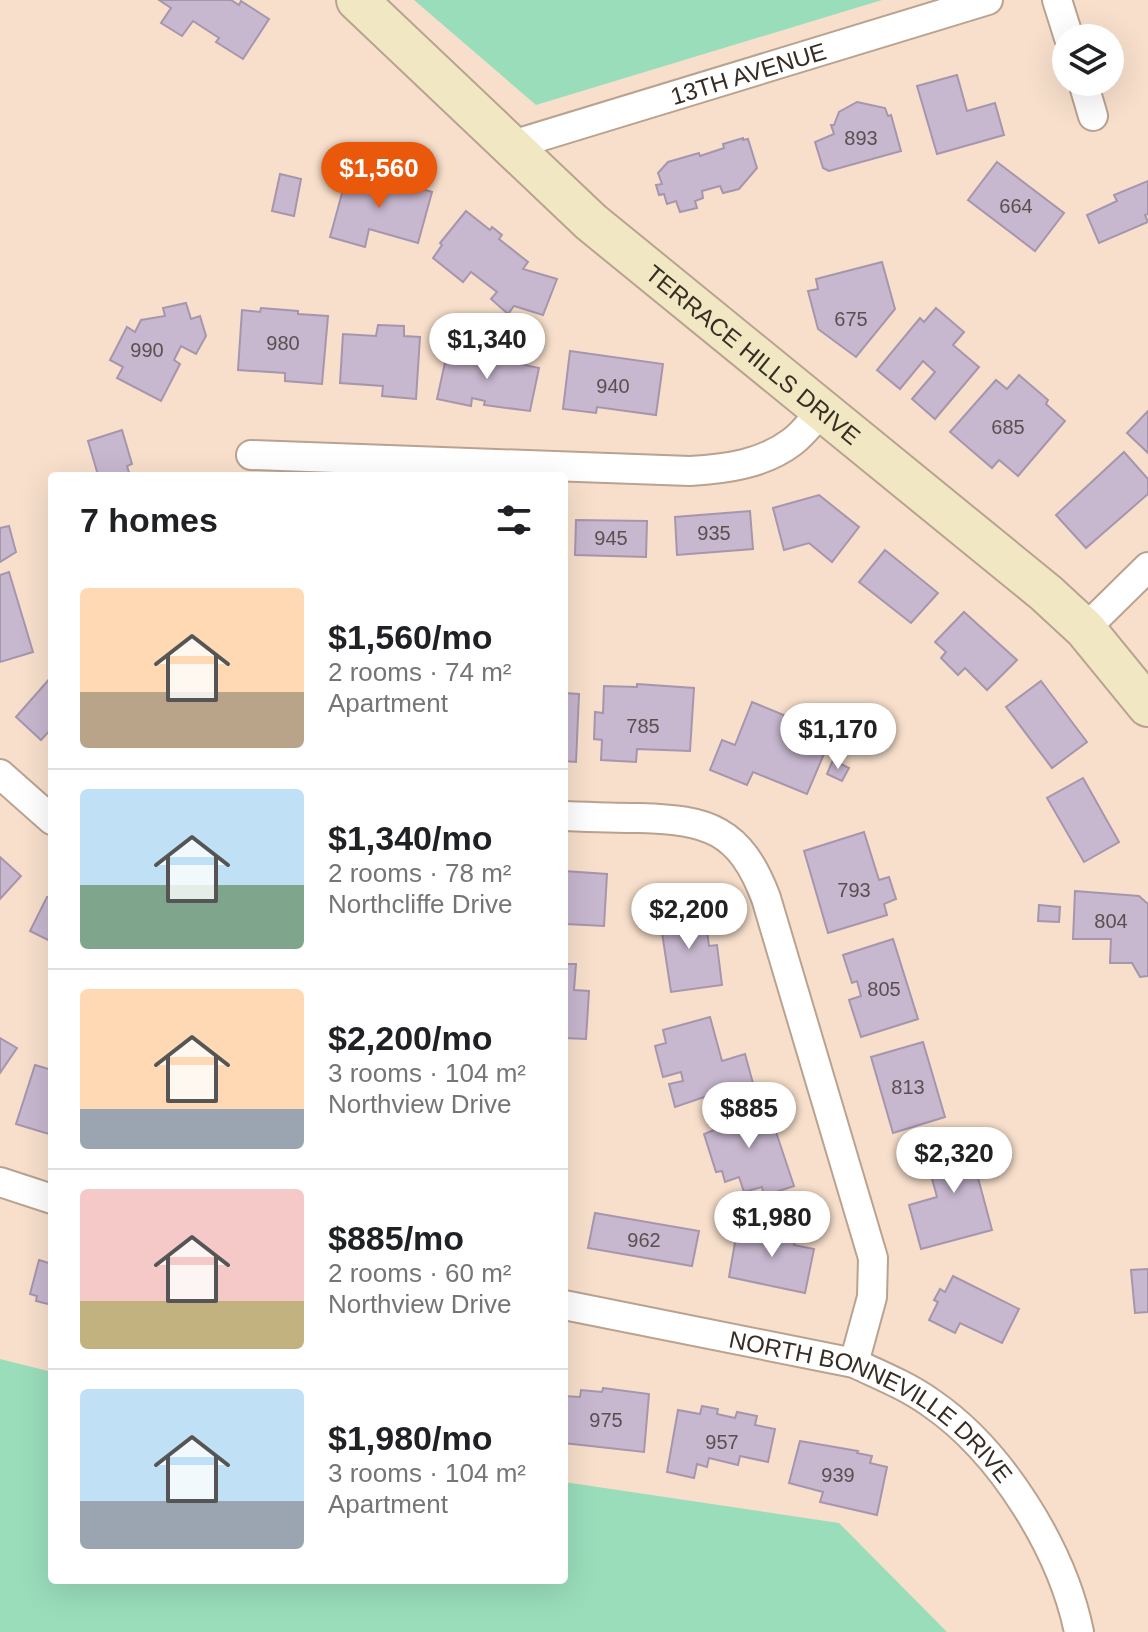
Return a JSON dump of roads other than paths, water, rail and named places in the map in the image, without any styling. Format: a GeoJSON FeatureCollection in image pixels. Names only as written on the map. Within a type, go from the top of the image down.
{"type":"FeatureCollection","features":[{"type":"Feature","properties":{"kind":"street","name":"TERRACE HILLS DRIVE"},"geometry":{"type":"LineString","coordinates":[[357,0],[591,222],[1006,559],[1085,629],[1148,706]]}},
{"type":"Feature","properties":{"kind":"street","name":"13TH AVENUE"},"geometry":{"type":"LineString","coordinates":[[509,146],[988,0]]}},
{"type":"Feature","properties":{"kind":"street"},"geometry":{"type":"LineString","coordinates":[[1057,0],[1065,24]]}},
{"type":"Feature","properties":{"kind":"street"},"geometry":{"type":"LineString","coordinates":[[1087,96],[1093,116]]}},
{"type":"Feature","properties":{"kind":"street"},"geometry":{"type":"LineString","coordinates":[[251,455],[690,471],[719,469],[742,465],[777,452],[798,437],[823,409]]}},
{"type":"Feature","properties":{"kind":"street"},"geometry":{"type":"LineString","coordinates":[[1085,629],[1148,567]]}},
{"type":"Feature","properties":{"kind":"street"},"geometry":{"type":"LineString","coordinates":[[0,774],[48,816]]}},
{"type":"Feature","properties":{"kind":"street"},"geometry":{"type":"LineString","coordinates":[[568,816],[677,819],[700,824],[720,833],[737,846],[750,862],[766,898],[873,1258],[872,1297],[854,1363]]}},
{"type":"Feature","properties":{"kind":"street"},"geometry":{"type":"LineString","coordinates":[[0,1182],[48,1198]]}},
{"type":"Feature","properties":{"kind":"street","name":"NORTH BONNEVILLE DRIVE"},"geometry":{"type":"LineString","coordinates":[[568,1306],[854,1363],[932,1403],[963,1428],[991,1457],[1017,1493],[1047,1544],[1066,1585],[1079,1632]]}}]}
